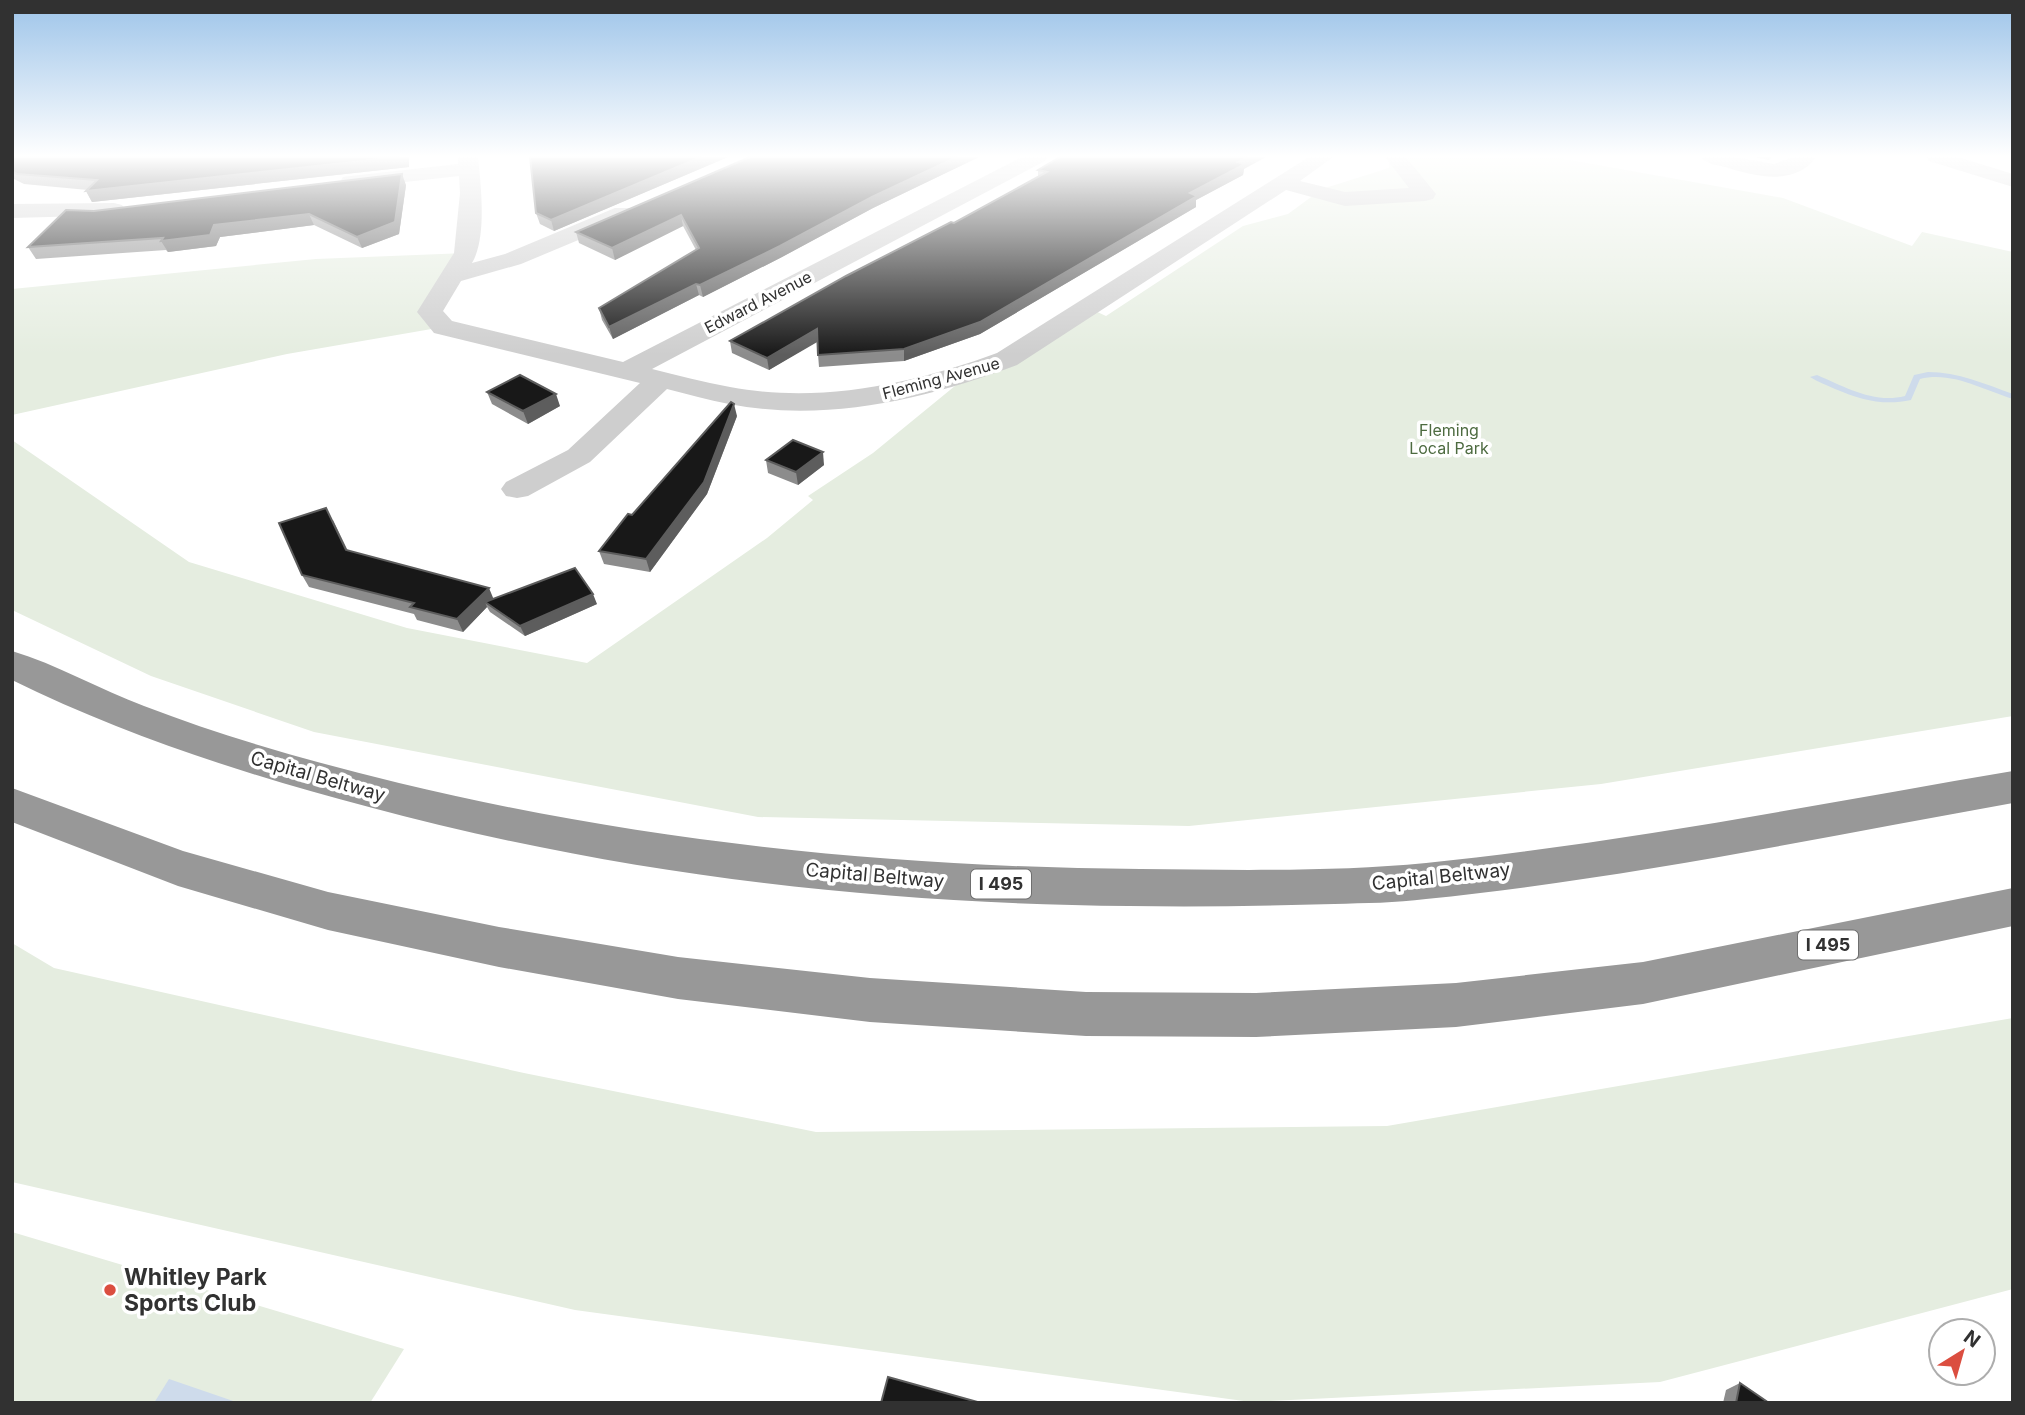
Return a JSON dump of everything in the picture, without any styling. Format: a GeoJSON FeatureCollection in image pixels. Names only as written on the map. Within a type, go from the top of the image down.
{"type":"FeatureCollection","features":[{"type":"Feature","properties":{"kind":"highway","name":"Capital Beltway"},"geometry":{"type":"LineString","coordinates":[[12,664],[152,726],[285,769],[429,808],[573,837],[738,862],[914,881],[1257,888],[1422,881],[1589,858],[2013,787]]}},
{"type":"Feature","properties":{"kind":"highway","name":"I 495"},"geometry":{"type":"LineString","coordinates":[[12,804],[178,869],[328,912],[499,947],[678,978],[870,1000],[1086,1014],[1256,1014],[1456,1004],[1643,983],[2013,907]]}},
{"type":"Feature","properties":{"kind":"highway"},"geometry":{"type":"LineString","coordinates":[[1643,983],[2013,927]]}},
{"type":"Feature","properties":{"kind":"street"},"geometry":{"type":"LineString","coordinates":[[451,276],[466,253],[468,223]]}},
{"type":"Feature","properties":{"kind":"street"},"geometry":{"type":"LineString","coordinates":[[451,276],[513,259],[598,223]]}},
{"type":"Feature","properties":{"kind":"street","name":"Edward Avenue"},"geometry":{"type":"LineString","coordinates":[[628,370],[911,223]]}},
{"type":"Feature","properties":{"kind":"street","name":"Fleming Avenue"},"geometry":{"type":"LineString","coordinates":[[451,276],[429,312],[443,327],[731,396],[800,402],[886,395],[972,372],[1007,359],[1221,223]]}},
{"type":"Feature","properties":{"kind":"street"},"geometry":{"type":"LineString","coordinates":[[517,489],[579,456],[636,400],[662,379]]}},
{"type":"Feature","properties":{"kind":"green space","name":"Fleming Local Park"},"geometry":{"type":"Polygon","coordinates":[[[1254,223],[1850,223],[1912,246],[1922,232],[2013,252],[2013,716],[1601,784],[1189,826],[758,817],[314,732],[151,676],[12,610],[12,440],[189,562],[407,628],[587,663],[767,538],[813,500],[808,496],[873,453],[972,372],[996,373],[1093,310],[1106,316],[1243,226],[1254,223]]]}},
{"type":"Feature","properties":{"kind":"green space"},"geometry":{"type":"Polygon","coordinates":[[[466,253],[430,311],[443,327],[287,354],[12,415],[12,289],[316,259],[466,253]]]}},
{"type":"Feature","properties":{"kind":"green space"},"geometry":{"type":"Polygon","coordinates":[[[12,943],[54,968],[524,1073],[816,1132],[1387,1126],[2013,1018],[2013,1289],[1660,1382],[1251,1402],[575,1310],[12,1182],[12,943]]]}},
{"type":"Feature","properties":{"kind":"green space","name":"Whitley Park Sports Club"},"geometry":{"type":"Polygon","coordinates":[[[12,1232],[404,1349],[370,1403],[12,1403],[12,1232]]]}},
{"type":"Feature","properties":{"kind":"water"},"geometry":{"type":"Polygon","coordinates":[[[169,1379],[239,1403],[154,1403],[169,1379]]]}},
{"type":"Feature","properties":{"kind":"building"},"geometry":{"type":"Polygon","coordinates":[[[53,223],[231,223],[214,225],[210,235],[161,241],[163,238],[28,247],[53,223]]]}},
{"type":"Feature","properties":{"kind":"building"},"geometry":{"type":"Polygon","coordinates":[[[328,223],[392,223],[357,237],[328,223]]]}},
{"type":"Feature","properties":{"kind":"building"},"geometry":{"type":"Polygon","coordinates":[[[597,223],[664,223],[612,248],[576,232],[597,223]]]}},
{"type":"Feature","properties":{"kind":"building"},"geometry":{"type":"Polygon","coordinates":[[[685,223],[823,223],[609,327],[599,308],[699,248],[685,223]]]}},
{"type":"Feature","properties":{"kind":"building"},"geometry":{"type":"Polygon","coordinates":[[[949,223],[1150,223],[980,322],[904,349],[818,355],[817,329],[767,358],[730,341],[846,276],[949,223]]]}},
{"type":"Feature","properties":{"kind":"building"},"geometry":{"type":"Polygon","coordinates":[[[520,375],[556,394],[523,411],[487,392],[520,375]]]}},
{"type":"Feature","properties":{"kind":"building"},"geometry":{"type":"Polygon","coordinates":[[[731,402],[734,404],[704,482],[646,559],[599,551],[628,514],[632,515],[731,402]]]}},
{"type":"Feature","properties":{"kind":"building"},"geometry":{"type":"Polygon","coordinates":[[[793,440],[823,452],[796,472],[766,460],[793,440]]]}},
{"type":"Feature","properties":{"kind":"building"},"geometry":{"type":"Polygon","coordinates":[[[326,508],[346,550],[489,588],[457,619],[410,607],[414,603],[302,575],[279,523],[326,508]]]}},
{"type":"Feature","properties":{"kind":"building"},"geometry":{"type":"Polygon","coordinates":[[[575,568],[593,594],[520,626],[485,602],[575,568]]]}},
{"type":"Feature","properties":{"kind":"building"},"geometry":{"type":"Polygon","coordinates":[[[888,1377],[981,1403],[881,1403],[888,1377]]]}},
{"type":"Feature","properties":{"kind":"building"},"geometry":{"type":"Polygon","coordinates":[[[1740,1383],[1769,1403],[1736,1403],[1740,1383]]]}},
{"type":"Feature","properties":{"kind":"waterway"},"geometry":{"type":"LineString","coordinates":[[1814,377],[1860,396],[1884,401],[1908,398],[1917,377],[1928,374],[1952,376],[2013,397]]}},
{"type":"Feature","properties":{"kind":"place","name":"Whitley Park Sports Club"},"geometry":{"type":"Point","coordinates":[110,1290]}}]}
